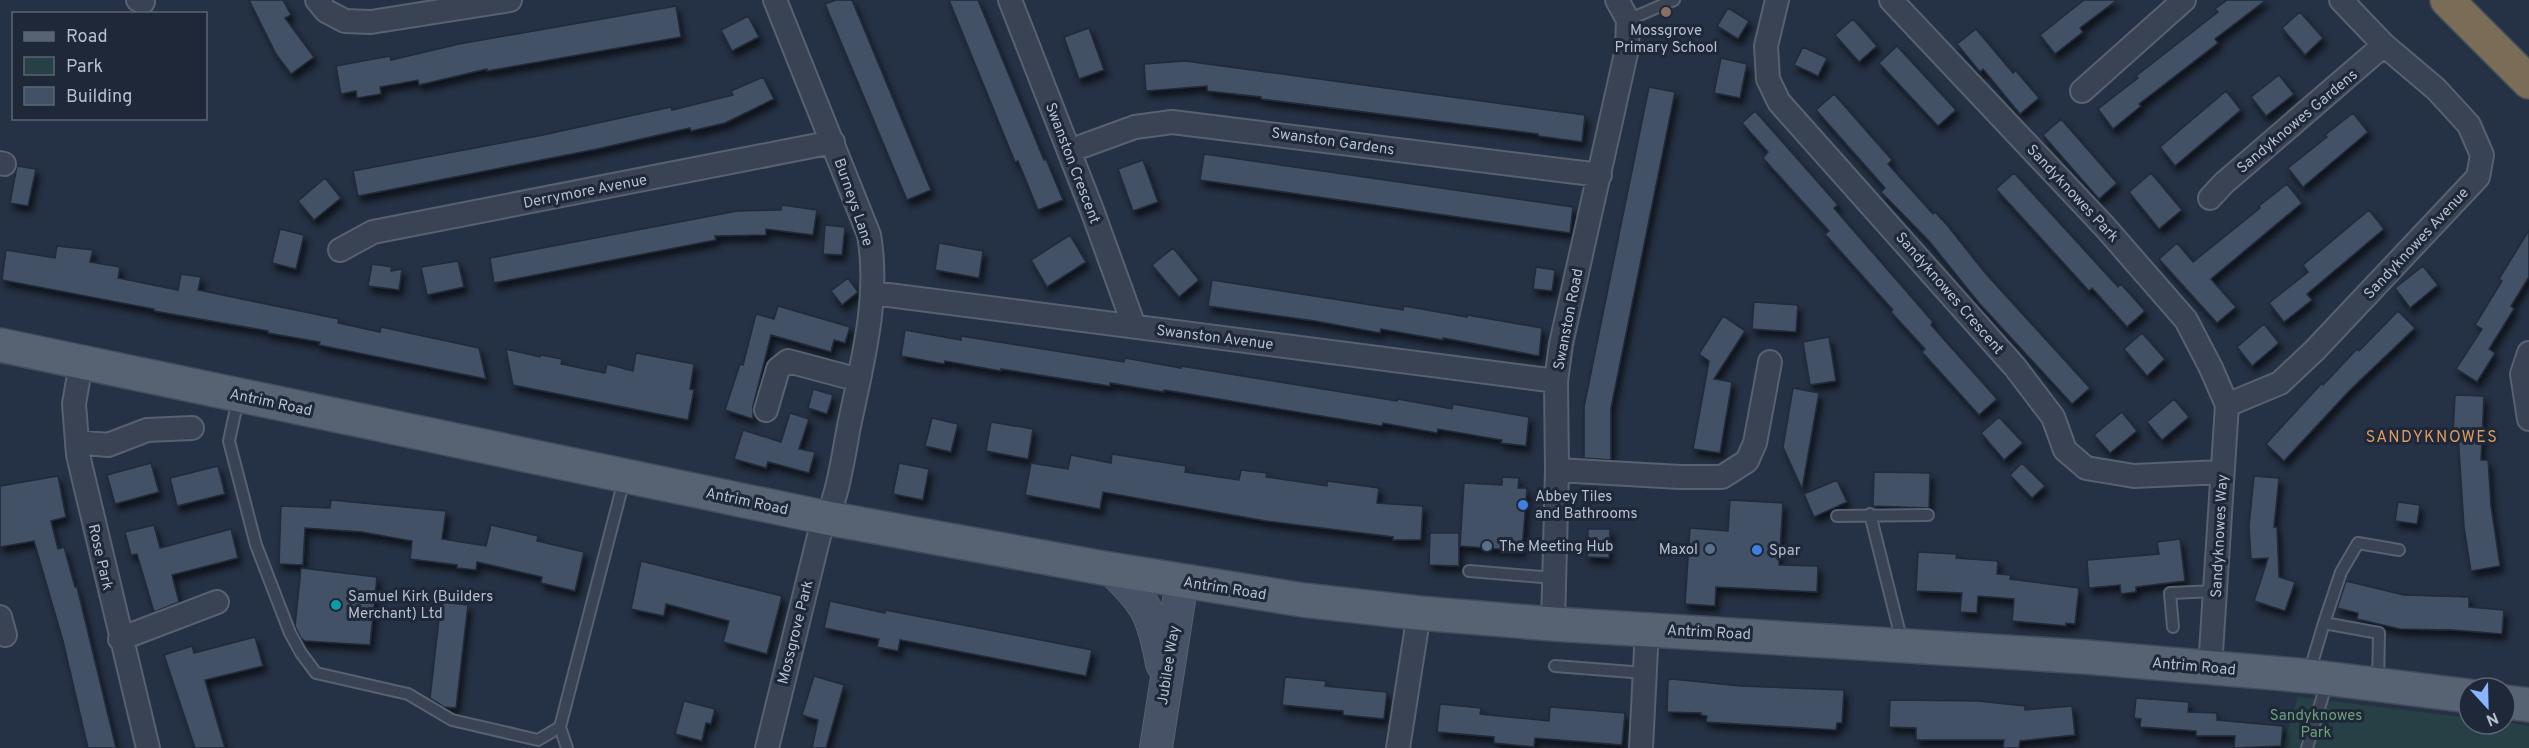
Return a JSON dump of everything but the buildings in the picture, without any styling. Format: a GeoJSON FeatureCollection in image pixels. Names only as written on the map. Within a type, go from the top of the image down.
{"type":"FeatureCollection","features":[{"type":"Feature","properties":{"kind":"highway"},"geometry":{"type":"LineString","coordinates":[[2447,0],[2529,82]]}},
{"type":"Feature","properties":{"kind":"main road","name":"Antrim Road"},"geometry":{"type":"LineString","coordinates":[[0,345],[828,518],[1111,569],[1303,600],[1419,613],[1553,624],[1902,644],[2210,668],[2318,677],[2457,695]]}},
{"type":"Feature","properties":{"kind":"street"},"geometry":{"type":"LineString","coordinates":[[316,0],[326,11],[345,21],[371,22],[510,0]]}},
{"type":"Feature","properties":{"kind":"street","name":"Burneys Lane"},"geometry":{"type":"LineString","coordinates":[[775,0],[870,235],[874,263],[873,293],[859,380],[833,506],[828,518]]}},
{"type":"Feature","properties":{"kind":"street","name":"Swanston Crescent"},"geometry":{"type":"LineString","coordinates":[[1010,0],[1134,326]]}},
{"type":"Feature","properties":{"kind":"street"},"geometry":{"type":"LineString","coordinates":[[1617,0],[1628,20]]}},
{"type":"Feature","properties":{"kind":"street","name":"Sandyknowes Crescent"},"geometry":{"type":"LineString","coordinates":[[1777,0],[1766,46],[1767,79],[1779,102],[2015,367],[2054,417],[2065,450],[2086,468],[2134,476],[2223,472]]}},
{"type":"Feature","properties":{"kind":"street","name":"Sandyknowes Park"},"geometry":{"type":"LineString","coordinates":[[1891,0],[2106,227],[2186,320],[2227,405]]}},
{"type":"Feature","properties":{"kind":"street"},"geometry":{"type":"LineString","coordinates":[[2082,91],[2184,0]]}},
{"type":"Feature","properties":{"kind":"street","name":"Sandyknowes Avenue"},"geometry":{"type":"LineString","coordinates":[[2227,405],[2280,383],[2315,350],[2478,177],[2482,155],[2469,124],[2436,89],[2384,45],[2342,0]]}},
{"type":"Feature","properties":{"kind":"street","name":"Swanston Road"},"geometry":{"type":"LineString","coordinates":[[1553,624],[1557,470],[1556,381],[1561,344],[1627,49],[1628,20]]}},
{"type":"Feature","properties":{"kind":"street","name":"Sandyknowes Gardens"},"geometry":{"type":"LineString","coordinates":[[2210,198],[2224,183],[2384,45]]}},
{"type":"Feature","properties":{"kind":"street","name":"Swanston Gardens"},"geometry":{"type":"LineString","coordinates":[[1068,151],[1135,127],[1172,122],[1600,175]]}},
{"type":"Feature","properties":{"kind":"street","name":"Derrymore Avenue"},"geometry":{"type":"LineString","coordinates":[[340,250],[373,232],[833,142]]}},
{"type":"Feature","properties":{"kind":"street","name":"Swanston Avenue"},"geometry":{"type":"LineString","coordinates":[[873,293],[1556,381]]}},
{"type":"Feature","properties":{"kind":"street"},"geometry":{"type":"LineString","coordinates":[[2529,353],[2522,374],[2529,419]]}},
{"type":"Feature","properties":{"kind":"street"},"geometry":{"type":"LineString","coordinates":[[766,410],[778,369],[788,361],[859,380]]}},
{"type":"Feature","properties":{"kind":"street"},"geometry":{"type":"LineString","coordinates":[[1557,470],[1722,477],[1747,461],[1755,443],[1770,362]]}},
{"type":"Feature","properties":{"kind":"street","name":"Rose Park"},"geometry":{"type":"LineString","coordinates":[[81,363],[74,404],[78,455],[120,639],[148,748]]}},
{"type":"Feature","properties":{"kind":"street","name":"Sandyknowes Way"},"geometry":{"type":"LineString","coordinates":[[2210,668],[2227,405]]}},
{"type":"Feature","properties":{"kind":"street"},"geometry":{"type":"LineString","coordinates":[[77,442],[108,445],[147,430],[192,428]]}},
{"type":"Feature","properties":{"kind":"street","name":"Mossgrove Park"},"geometry":{"type":"LineString","coordinates":[[767,748],[820,532],[828,518]]}},
{"type":"Feature","properties":{"kind":"street"},"geometry":{"type":"LineString","coordinates":[[1111,569],[1140,598],[1154,625],[1166,682]]}},
{"type":"Feature","properties":{"kind":"street","name":"Jubilee Way"},"geometry":{"type":"LineString","coordinates":[[1156,748],[1182,581]]}},
{"type":"Feature","properties":{"kind":"street"},"geometry":{"type":"LineString","coordinates":[[120,639],[218,602]]}},
{"type":"Feature","properties":{"kind":"street"},"geometry":{"type":"LineString","coordinates":[[1398,748],[1419,613]]}},
{"type":"Feature","properties":{"kind":"street"},"geometry":{"type":"LineString","coordinates":[[1641,748],[1647,629]]}},
{"type":"Feature","properties":{"kind":"lane"},"geometry":{"type":"LineString","coordinates":[[1628,20],[1674,0]]}},
{"type":"Feature","properties":{"kind":"lane"},"geometry":{"type":"LineString","coordinates":[[238,396],[229,441],[256,545],[290,633],[316,673],[408,694],[452,720],[538,740],[560,727]]}},
{"type":"Feature","properties":{"kind":"lane"},"geometry":{"type":"LineString","coordinates":[[567,748],[560,727],[625,476]]}},
{"type":"Feature","properties":{"kind":"lane"},"geometry":{"type":"LineString","coordinates":[[1870,514],[1902,644]]}},
{"type":"Feature","properties":{"kind":"lane"},"geometry":{"type":"LineString","coordinates":[[1837,516],[1929,515]]}},
{"type":"Feature","properties":{"kind":"lane"},"geometry":{"type":"LineString","coordinates":[[2307,748],[2324,623],[2341,573],[2358,543],[2398,550]]}},
{"type":"Feature","properties":{"kind":"lane"},"geometry":{"type":"LineString","coordinates":[[1469,571],[1554,578]]}},
{"type":"Feature","properties":{"kind":"lane"},"geometry":{"type":"LineString","coordinates":[[2173,627],[2170,593],[2205,589],[2216,591]]}},
{"type":"Feature","properties":{"kind":"lane"},"geometry":{"type":"LineString","coordinates":[[2324,623],[2379,633],[2378,685]]}},
{"type":"Feature","properties":{"kind":"lane"},"geometry":{"type":"LineString","coordinates":[[1555,666],[1645,673]]}},
{"type":"Feature","properties":{"kind":"green space","name":"Sandyknowes Park"},"geometry":{"type":"Polygon","coordinates":[[[2298,697],[2457,717],[2457,736],[2517,736],[2517,724],[2529,726],[2529,748],[2282,748],[2298,697]]]}},
{"type":"Feature","properties":{"kind":"place","name":"Mossgrove Primary School"},"geometry":{"type":"Point","coordinates":[1666,12]}},
{"type":"Feature","properties":{"kind":"place","name":"Abbey Tiles and Bathrooms"},"geometry":{"type":"Point","coordinates":[1523,505]}},
{"type":"Feature","properties":{"kind":"place","name":"The Meeting Hub"},"geometry":{"type":"Point","coordinates":[1487,546]}},
{"type":"Feature","properties":{"kind":"place","name":"Maxol"},"geometry":{"type":"Point","coordinates":[1710,549]}},
{"type":"Feature","properties":{"kind":"place","name":"Spar"},"geometry":{"type":"Point","coordinates":[1757,550]}},
{"type":"Feature","properties":{"kind":"place","name":"Samuel Kirk (Builders Merchant) Ltd"},"geometry":{"type":"Point","coordinates":[336,605]}},
{"type":"Feature","properties":{"kind":"district","name":"SANDYKNOWES"},"geometry":{"type":"Point","coordinates":[2432,436]}}]}
